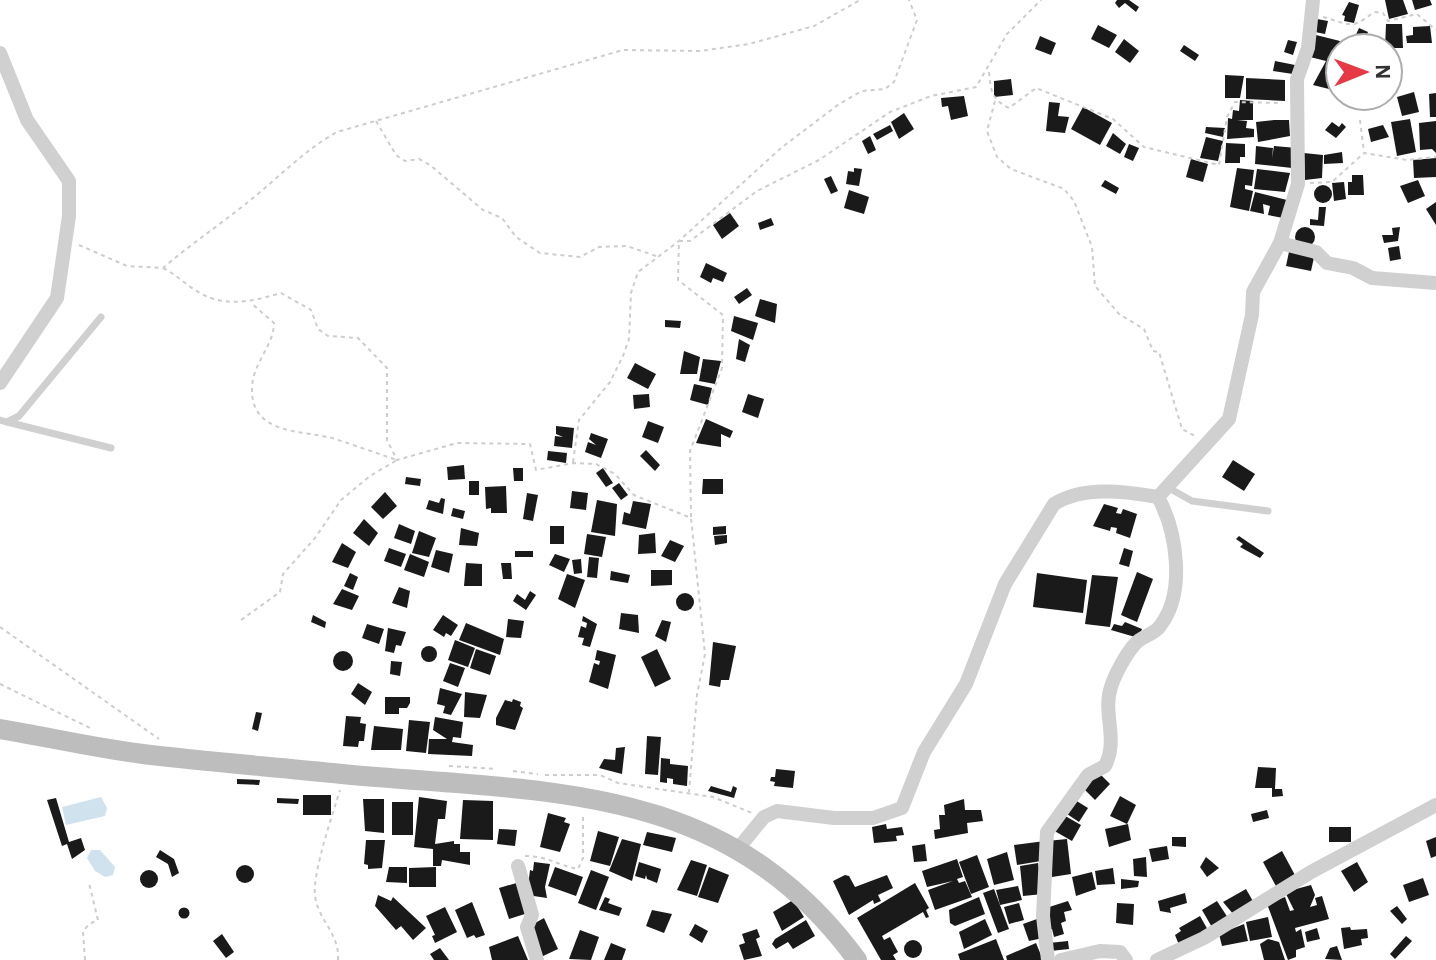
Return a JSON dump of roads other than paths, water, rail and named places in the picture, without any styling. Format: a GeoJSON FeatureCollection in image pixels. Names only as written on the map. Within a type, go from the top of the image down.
{"type":"FeatureCollection","features":[{"type":"Feature","properties":{"kind":"main road"},"geometry":{"type":"LineString","coordinates":[[0,729],[141,754],[585,797],[663,815],[711,834],[779,879],[820,914],[857,960]]}},
{"type":"Feature","properties":{"kind":"street"},"geometry":{"type":"LineString","coordinates":[[737,850],[764,817],[777,811],[834,818],[873,818],[902,808],[924,752],[966,684],[1005,584],[1054,504],[1066,496],[1086,493],[1162,492],[1229,419],[1252,315],[1253,292],[1280,243],[1298,184],[1295,104],[1297,79],[1308,48],[1312,7]]}},
{"type":"Feature","properties":{"kind":"street"},"geometry":{"type":"LineString","coordinates":[[0,53],[27,120],[69,181],[67,240],[57,298],[0,383]]}},
{"type":"Feature","properties":{"kind":"street"},"geometry":{"type":"LineString","coordinates":[[1280,243],[1316,252],[1327,263],[1353,268],[1372,278],[1436,283]]}},
{"type":"Feature","properties":{"kind":"street"},"geometry":{"type":"LineString","coordinates":[[1048,960],[1043,916],[1047,832],[1088,775],[1105,766],[1112,743],[1107,700],[1114,677],[1136,642],[1158,629],[1174,603],[1173,537],[1162,492]]}},
{"type":"Feature","properties":{"kind":"street"},"geometry":{"type":"LineString","coordinates":[[1157,960],[1204,938],[1311,872],[1436,805]]}},
{"type":"Feature","properties":{"kind":"street"},"geometry":{"type":"LineString","coordinates":[[518,866],[532,915],[527,927],[537,960]]}},
{"type":"Feature","properties":{"kind":"street"},"geometry":{"type":"LineString","coordinates":[[1061,960],[1100,951],[1120,952],[1126,960]]}},
{"type":"Feature","properties":{"kind":"lane"},"geometry":{"type":"LineString","coordinates":[[4,421],[19,416],[101,317]]}},
{"type":"Feature","properties":{"kind":"lane"},"geometry":{"type":"LineString","coordinates":[[4,421],[111,448]]}},
{"type":"Feature","properties":{"kind":"lane"},"geometry":{"type":"LineString","coordinates":[[1162,492],[1192,501],[1268,511]]}},
{"type":"Feature","properties":{"kind":"water"},"geometry":{"type":"Polygon","coordinates":[[[101,797],[107,808],[105,816],[66,825],[62,807],[101,797]]]}},
{"type":"Feature","properties":{"kind":"water"},"geometry":{"type":"Polygon","coordinates":[[[91,850],[100,850],[115,867],[113,875],[105,877],[95,871],[87,858],[91,850]]]}}]}
